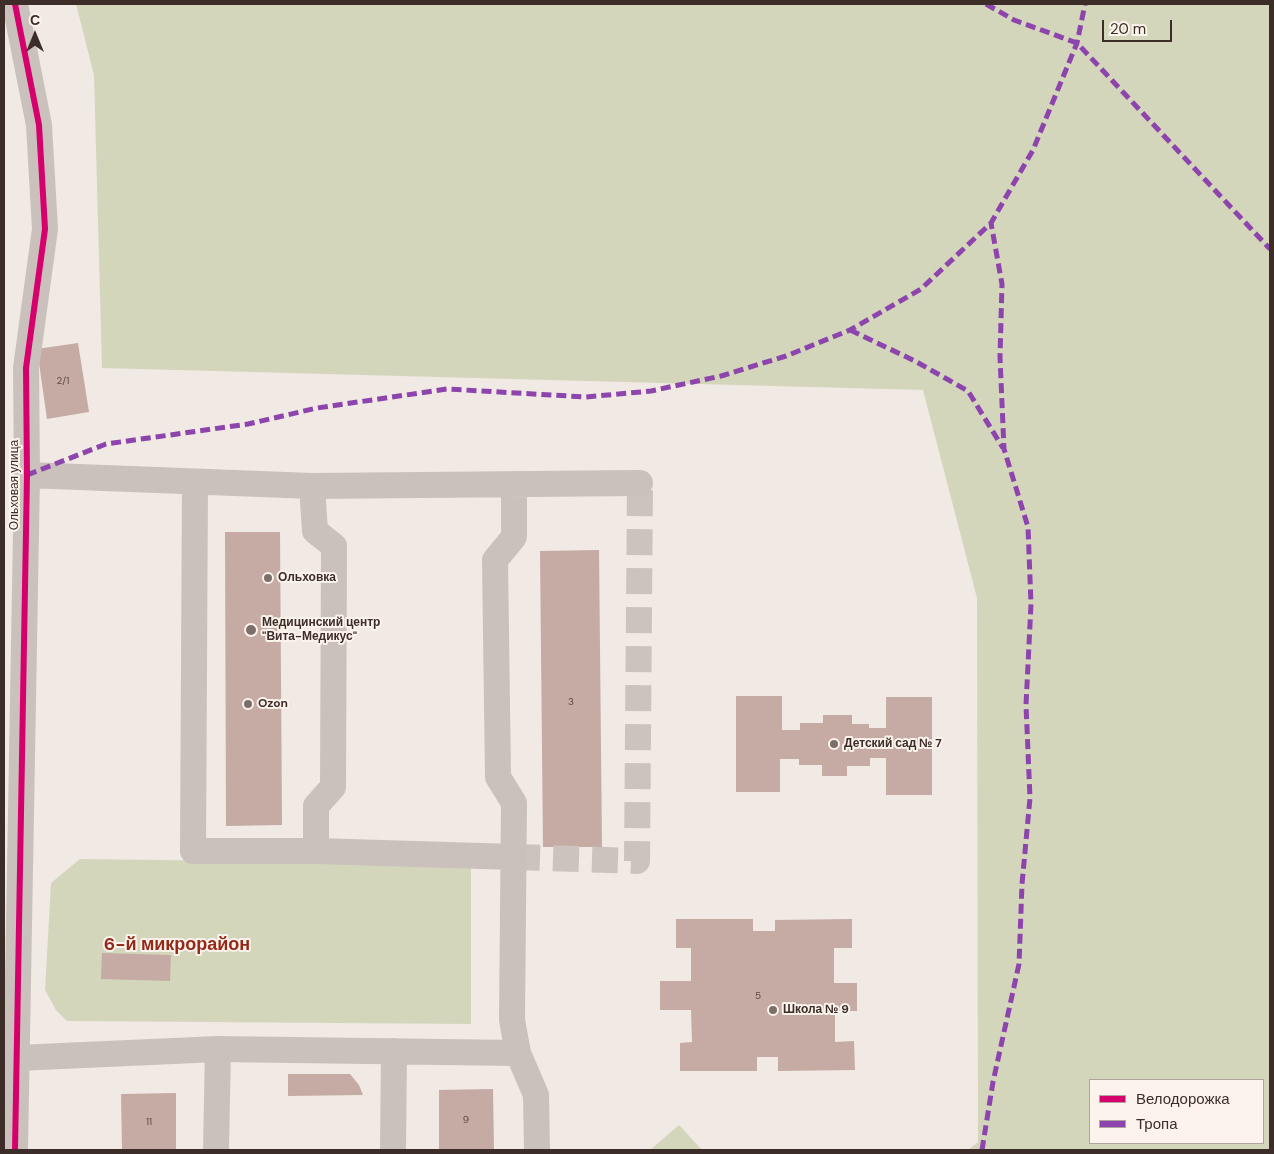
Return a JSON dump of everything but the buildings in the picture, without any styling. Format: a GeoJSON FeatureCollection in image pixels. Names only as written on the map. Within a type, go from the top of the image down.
{"type":"FeatureCollection","features":[{"type":"Feature","properties":{"kind":"street","name":"Ольховая улица"},"geometry":{"type":"LineString","coordinates":[[15,4],[39,125],[45,229],[15,368],[27,475],[11,1016],[17,1058],[15,1150]]}},
{"type":"Feature","properties":{"kind":"street"},"geometry":{"type":"LineString","coordinates":[[27,475],[312,486],[640,483]]}},
{"type":"Feature","properties":{"kind":"street"},"geometry":{"type":"LineString","coordinates":[[195,482],[193,851],[316,851],[514,857]]}},
{"type":"Feature","properties":{"kind":"street"},"geometry":{"type":"LineString","coordinates":[[514,484],[514,537],[495,560],[498,777],[514,803],[512,1020],[518,1053],[536,1095],[537,1150]]}},
{"type":"Feature","properties":{"kind":"street"},"geometry":{"type":"LineString","coordinates":[[312,486],[315,531],[334,546],[333,787],[316,806],[316,851]]}},
{"type":"Feature","properties":{"kind":"street"},"geometry":{"type":"LineString","coordinates":[[17,1058],[218,1049],[518,1053]]}},
{"type":"Feature","properties":{"kind":"street"},"geometry":{"type":"LineString","coordinates":[[216,1150],[218,1049]]}},
{"type":"Feature","properties":{"kind":"street"},"geometry":{"type":"LineString","coordinates":[[393,1150],[394,1051]]}},
{"type":"Feature","properties":{"kind":"green space"},"geometry":{"type":"Polygon","coordinates":[[[76,4],[1270,4],[1270,1150],[968,1150],[978,1142],[977,598],[923,390],[102,368],[94,75],[76,4]]]}},
{"type":"Feature","properties":{"kind":"green space"},"geometry":{"type":"Polygon","coordinates":[[[80,859],[471,864],[471,1024],[67,1021],[56,1010],[45,990],[51,883],[80,859]]]}},
{"type":"Feature","properties":{"kind":"green space"},"geometry":{"type":"Polygon","coordinates":[[[679,1125],[702,1150],[650,1150],[679,1125]]]}},
{"type":"Feature","properties":{"kind":"tunnel"},"geometry":{"type":"LineString","coordinates":[[514,857],[637,861],[640,483]]}},
{"type":"Feature","properties":{"kind":"marked path"},"geometry":{"type":"LineString","coordinates":[[986,4],[1014,20],[1077,43],[1270,249]]}},
{"type":"Feature","properties":{"kind":"marked path"},"geometry":{"type":"LineString","coordinates":[[27,475],[106,444],[248,424],[317,408],[447,389],[586,397],[651,391],[721,376],[786,356],[850,330],[921,289],[991,223],[1033,150],[1077,43],[1085,4]]}},
{"type":"Feature","properties":{"kind":"marked path"},"geometry":{"type":"LineString","coordinates":[[982,1150],[993,1082],[1019,964],[1022,884],[1030,798],[1026,705],[1031,604],[1028,527],[1004,449],[1000,357],[1002,284],[991,223]]}},
{"type":"Feature","properties":{"kind":"marked path"},"geometry":{"type":"LineString","coordinates":[[850,330],[915,361],[968,391],[1003,448]]}},
{"type":"Feature","properties":{"kind":"cycle path"},"geometry":{"type":"LineString","coordinates":[[15,4],[39,125],[45,229],[26,368],[27,475],[15,1150]]}},
{"type":"Feature","properties":{"kind":"place","name":"Ольховка"},"geometry":{"type":"Point","coordinates":[268,578]}},
{"type":"Feature","properties":{"kind":"place","name":"Медицинский центр \"Вита-Медикус\""},"geometry":{"type":"Point","coordinates":[251,630]}},
{"type":"Feature","properties":{"kind":"place","name":"Ozon"},"geometry":{"type":"Point","coordinates":[248,704]}},
{"type":"Feature","properties":{"kind":"place","name":"Детский сад № 7"},"geometry":{"type":"Point","coordinates":[834,744]}},
{"type":"Feature","properties":{"kind":"place","name":"Школа № 9"},"geometry":{"type":"Point","coordinates":[773,1010]}},
{"type":"Feature","properties":{"kind":"district","name":"6-й микрорайон"},"geometry":{"type":"Point","coordinates":[177,945]}}]}
